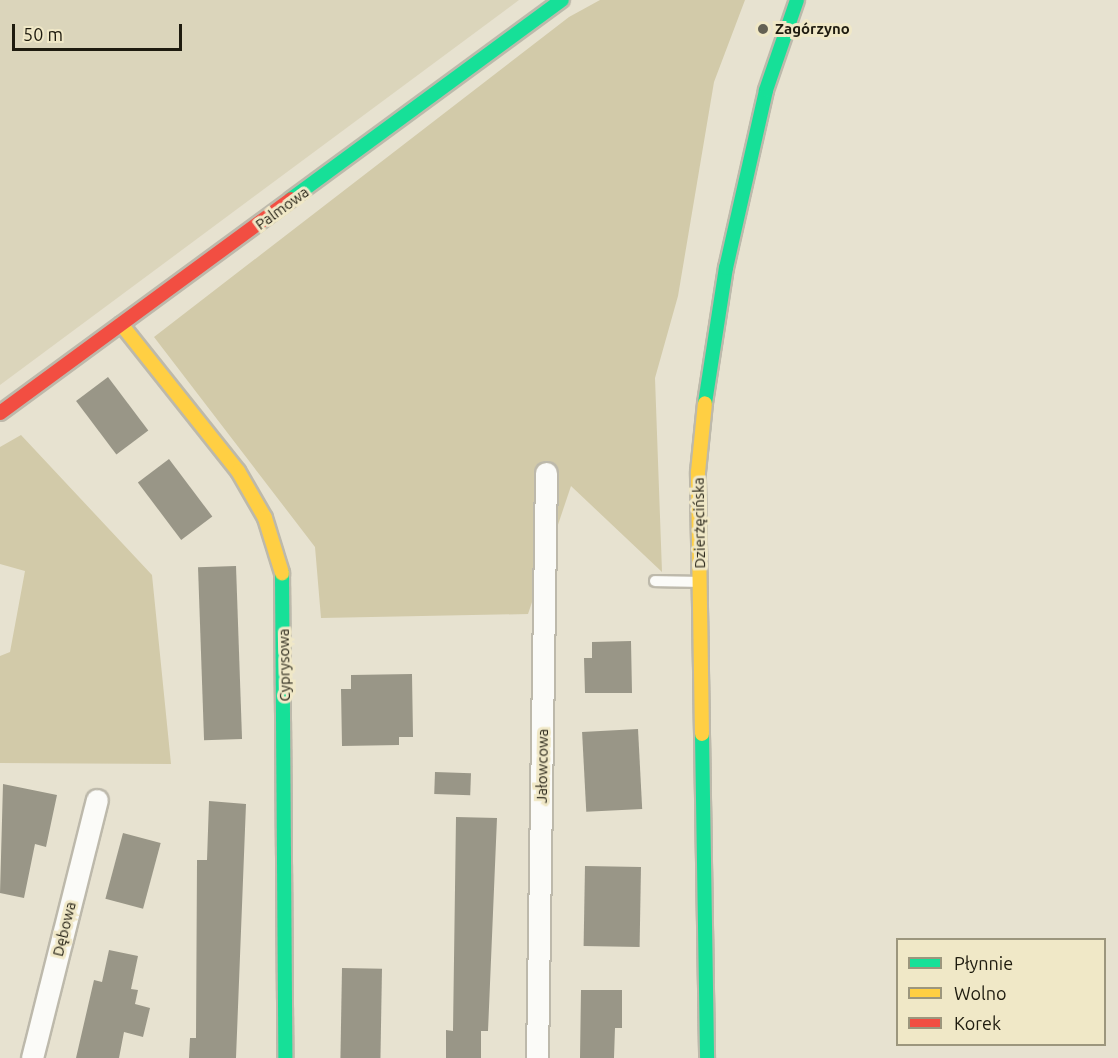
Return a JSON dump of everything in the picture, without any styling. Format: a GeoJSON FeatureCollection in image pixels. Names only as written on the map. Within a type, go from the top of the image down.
{"type":"FeatureCollection","features":[{"type":"Feature","properties":{"kind":"street","name":"Palmowa"},"geometry":{"type":"LineString","coordinates":[[0,413],[562,0]]}},
{"type":"Feature","properties":{"kind":"street","name":"Dzierżęcińska"},"geometry":{"type":"LineString","coordinates":[[707,1058],[698,472],[708,371],[766,90],[797,0]]}},
{"type":"Feature","properties":{"kind":"street","name":"Cyprysowa"},"geometry":{"type":"LineString","coordinates":[[121,324],[238,471],[265,518],[282,561],[285,1058]]}},
{"type":"Feature","properties":{"kind":"street","name":"Jałowcowa"},"geometry":{"type":"LineString","coordinates":[[537,1058],[546,473]]}},
{"type":"Feature","properties":{"kind":"street","name":"Dębowa"},"geometry":{"type":"LineString","coordinates":[[32,1058],[97,800]]}},
{"type":"Feature","properties":{"kind":"lane"},"geometry":{"type":"LineString","coordinates":[[655,581],[699,582]]}},
{"type":"Feature","properties":{"kind":"shaded area"},"geometry":{"type":"Polygon","coordinates":[[[0,0],[519,0],[0,385],[0,0]]]}},
{"type":"Feature","properties":{"kind":"shaded area"},"geometry":{"type":"Polygon","coordinates":[[[600,0],[745,0],[714,82],[678,296],[655,378],[662,572],[571,486],[528,614],[321,618],[315,547],[154,337],[569,17],[600,0]]]}},
{"type":"Feature","properties":{"kind":"shaded area"},"geometry":{"type":"Polygon","coordinates":[[[21,435],[152,575],[171,764],[0,763],[0,656],[10,652],[25,571],[0,564],[0,447],[21,435]]]}},
{"type":"Feature","properties":{"kind":"building"},"geometry":{"type":"Polygon","coordinates":[[[108,377],[148,431],[116,455],[76,401],[108,377]]]}},
{"type":"Feature","properties":{"kind":"building"},"geometry":{"type":"Polygon","coordinates":[[[169,459],[212,517],[181,540],[138,482],[169,459]]]}},
{"type":"Feature","properties":{"kind":"building"},"geometry":{"type":"Polygon","coordinates":[[[236,566],[242,739],[204,740],[198,567],[236,566]]]}},
{"type":"Feature","properties":{"kind":"building"},"geometry":{"type":"Polygon","coordinates":[[[631,641],[632,693],[585,693],[584,658],[592,658],[592,642],[631,641]]]}},
{"type":"Feature","properties":{"kind":"building"},"geometry":{"type":"Polygon","coordinates":[[[412,674],[413,737],[399,737],[399,745],[342,746],[341,689],[351,689],[351,675],[412,674]]]}},
{"type":"Feature","properties":{"kind":"building"},"geometry":{"type":"Polygon","coordinates":[[[638,729],[642,809],[586,812],[582,732],[638,729]]]}},
{"type":"Feature","properties":{"kind":"building"},"geometry":{"type":"Polygon","coordinates":[[[435,772],[471,773],[470,795],[434,794],[435,772]]]}},
{"type":"Feature","properties":{"kind":"building"},"geometry":{"type":"Polygon","coordinates":[[[3,784],[57,795],[46,847],[35,844],[24,898],[0,893],[3,784]]]}},
{"type":"Feature","properties":{"kind":"building"},"geometry":{"type":"Polygon","coordinates":[[[209,801],[246,804],[236,1058],[189,1058],[190,1038],[196,1038],[197,860],[207,860],[209,801]]]}},
{"type":"Feature","properties":{"kind":"building"},"geometry":{"type":"Polygon","coordinates":[[[456,817],[497,818],[488,1031],[481,1031],[481,1058],[446,1058],[446,1030],[453,1031],[456,817]]]}},
{"type":"Feature","properties":{"kind":"building"},"geometry":{"type":"Polygon","coordinates":[[[123,833],[161,843],[143,909],[105,899],[123,833]]]}},
{"type":"Feature","properties":{"kind":"building"},"geometry":{"type":"Polygon","coordinates":[[[585,866],[641,867],[640,947],[584,946],[585,866]]]}},
{"type":"Feature","properties":{"kind":"building"},"geometry":{"type":"Polygon","coordinates":[[[109,950],[138,956],[131,989],[138,990],[135,1004],[150,1008],[143,1037],[124,1032],[119,1058],[76,1058],[94,980],[102,982],[109,950]]]}},
{"type":"Feature","properties":{"kind":"building"},"geometry":{"type":"Polygon","coordinates":[[[342,968],[382,969],[380,1058],[340,1058],[342,968]]]}},
{"type":"Feature","properties":{"kind":"building"},"geometry":{"type":"Polygon","coordinates":[[[581,990],[622,990],[622,1028],[615,1028],[614,1058],[580,1058],[581,990]]]}},
{"type":"Feature","properties":{"kind":"traffic: fast"},"geometry":{"type":"LineString","coordinates":[[291,199],[562,0]]}},
{"type":"Feature","properties":{"kind":"traffic: fast"},"geometry":{"type":"LineString","coordinates":[[705,403],[726,268],[766,90],[797,0]]}},
{"type":"Feature","properties":{"kind":"traffic: fast"},"geometry":{"type":"LineString","coordinates":[[282,573],[285,1058]]}},
{"type":"Feature","properties":{"kind":"traffic: fast"},"geometry":{"type":"LineString","coordinates":[[702,734],[707,1058]]}},
{"type":"Feature","properties":{"kind":"traffic: slow"},"geometry":{"type":"LineString","coordinates":[[121,324],[238,471],[265,518],[282,573]]}},
{"type":"Feature","properties":{"kind":"traffic: slow"},"geometry":{"type":"LineString","coordinates":[[702,734],[698,472],[705,403]]}},
{"type":"Feature","properties":{"kind":"traffic: jam"},"geometry":{"type":"LineString","coordinates":[[0,413],[291,199]]}},
{"type":"Feature","properties":{"kind":"place","name":"Zagórzyno"},"geometry":{"type":"Point","coordinates":[763,29]}}]}
